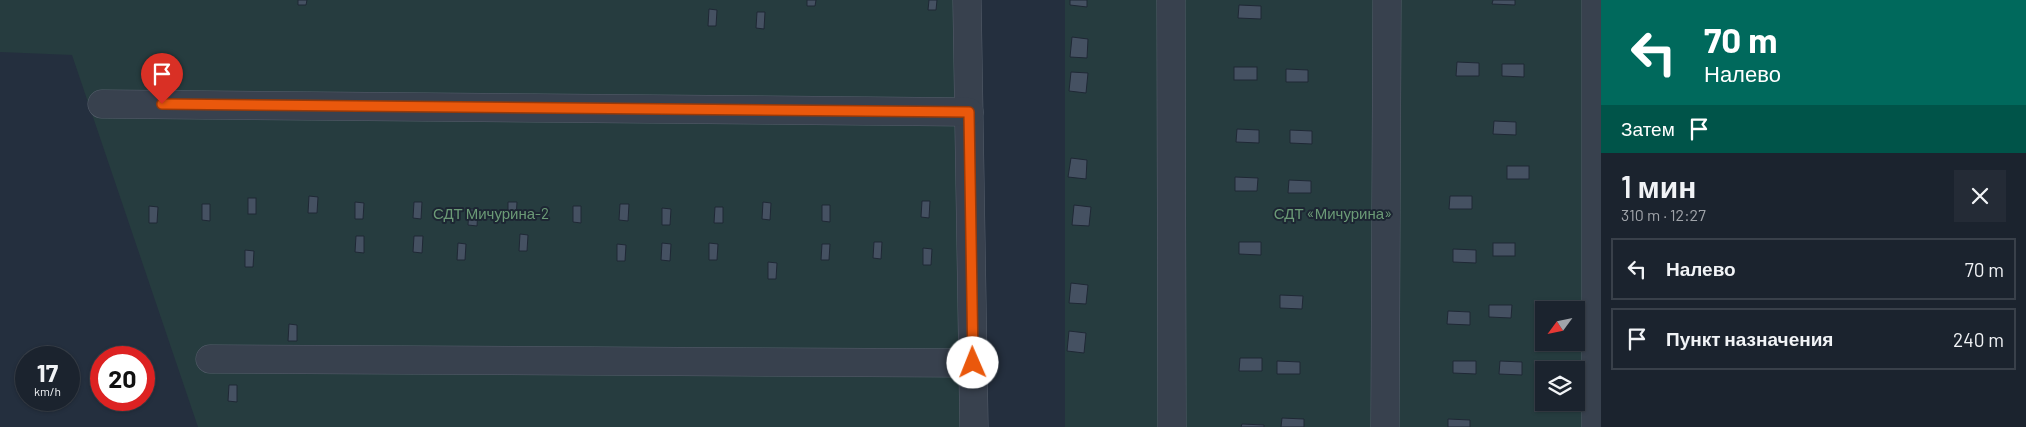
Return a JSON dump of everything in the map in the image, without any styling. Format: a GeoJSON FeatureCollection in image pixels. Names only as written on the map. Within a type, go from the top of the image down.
{"type":"FeatureCollection","features":[{"type":"Feature","properties":{"kind":"lane"},"geometry":{"type":"LineString","coordinates":[[967,0],[974,427]]}},
{"type":"Feature","properties":{"kind":"lane"},"geometry":{"type":"LineString","coordinates":[[1171,0],[1172,427]]}},
{"type":"Feature","properties":{"kind":"lane"},"geometry":{"type":"LineString","coordinates":[[1385,427],[1387,0]]}},
{"type":"Feature","properties":{"kind":"lane"},"geometry":{"type":"LineString","coordinates":[[1596,0],[1596,427]]}},
{"type":"Feature","properties":{"kind":"lane"},"geometry":{"type":"LineString","coordinates":[[102,104],[969,112]]}},
{"type":"Feature","properties":{"kind":"lane"},"geometry":{"type":"LineString","coordinates":[[210,359],[973,363]]}},
{"type":"Feature","properties":{"kind":"green space","name":"СДТ Мичурина-2"},"geometry":{"type":"Polygon","coordinates":[[[0,0],[978,0],[982,427],[198,427],[72,55],[0,52],[0,0]]]}},
{"type":"Feature","properties":{"kind":"green space","name":"СДТ «Мичурина»"},"geometry":{"type":"Polygon","coordinates":[[[1065,0],[1601,0],[1601,427],[1065,427],[1065,0]]]}},
{"type":"Feature","properties":{"kind":"building"},"geometry":{"type":"Polygon","coordinates":[[[298,0],[307,0],[306,5],[298,5],[298,0]]]}},
{"type":"Feature","properties":{"kind":"building"},"geometry":{"type":"Polygon","coordinates":[[[807,0],[816,0],[815,6],[807,6],[807,0]]]}},
{"type":"Feature","properties":{"kind":"building"},"geometry":{"type":"Polygon","coordinates":[[[929,0],[937,0],[936,10],[928,10],[929,0]]]}},
{"type":"Feature","properties":{"kind":"building"},"geometry":{"type":"Polygon","coordinates":[[[1070,0],[1087,0],[1087,7],[1070,5],[1070,0]]]}},
{"type":"Feature","properties":{"kind":"building"},"geometry":{"type":"Polygon","coordinates":[[[1493,0],[1515,0],[1515,5],[1492,4],[1493,0]]]}},
{"type":"Feature","properties":{"kind":"building"},"geometry":{"type":"Polygon","coordinates":[[[1239,5],[1261,6],[1261,19],[1238,18],[1239,5]]]}},
{"type":"Feature","properties":{"kind":"building"},"geometry":{"type":"Polygon","coordinates":[[[709,9],[717,10],[716,26],[708,26],[709,9]]]}},
{"type":"Feature","properties":{"kind":"building"},"geometry":{"type":"Polygon","coordinates":[[[757,12],[765,12],[764,29],[756,28],[757,12]]]}},
{"type":"Feature","properties":{"kind":"building"},"geometry":{"type":"Polygon","coordinates":[[[1072,37],[1088,39],[1087,58],[1070,57],[1072,37]]]}},
{"type":"Feature","properties":{"kind":"building"},"geometry":{"type":"Polygon","coordinates":[[[1457,62],[1479,63],[1479,76],[1456,76],[1457,62]]]}},
{"type":"Feature","properties":{"kind":"building"},"geometry":{"type":"Polygon","coordinates":[[[1502,64],[1524,64],[1524,77],[1502,76],[1502,64]]]}},
{"type":"Feature","properties":{"kind":"building"},"geometry":{"type":"Polygon","coordinates":[[[1234,67],[1257,67],[1257,80],[1234,80],[1234,67]]]}},
{"type":"Feature","properties":{"kind":"building"},"geometry":{"type":"Polygon","coordinates":[[[1286,69],[1308,70],[1308,82],[1286,82],[1286,69]]]}},
{"type":"Feature","properties":{"kind":"building"},"geometry":{"type":"Polygon","coordinates":[[[1071,72],[1088,73],[1086,93],[1069,91],[1071,72]]]}},
{"type":"Feature","properties":{"kind":"building"},"geometry":{"type":"Polygon","coordinates":[[[1494,121],[1516,122],[1516,135],[1493,134],[1494,121]]]}},
{"type":"Feature","properties":{"kind":"building"},"geometry":{"type":"Polygon","coordinates":[[[1237,129],[1259,130],[1259,143],[1236,142],[1237,129]]]}},
{"type":"Feature","properties":{"kind":"building"},"geometry":{"type":"Polygon","coordinates":[[[1290,130],[1312,131],[1312,144],[1290,143],[1290,130]]]}},
{"type":"Feature","properties":{"kind":"building"},"geometry":{"type":"Polygon","coordinates":[[[1071,158],[1087,160],[1086,179],[1068,177],[1071,158]]]}},
{"type":"Feature","properties":{"kind":"building"},"geometry":{"type":"Polygon","coordinates":[[[1507,166],[1529,166],[1529,179],[1507,179],[1507,166]]]}},
{"type":"Feature","properties":{"kind":"building"},"geometry":{"type":"Polygon","coordinates":[[[1235,177],[1258,178],[1257,191],[1235,191],[1235,177]]]}},
{"type":"Feature","properties":{"kind":"building"},"geometry":{"type":"Polygon","coordinates":[[[1289,180],[1311,181],[1311,193],[1288,193],[1289,180]]]}},
{"type":"Feature","properties":{"kind":"building"},"geometry":{"type":"Polygon","coordinates":[[[309,196],[318,197],[317,213],[308,213],[309,196]]]}},
{"type":"Feature","properties":{"kind":"building"},"geometry":{"type":"Polygon","coordinates":[[[1450,196],[1472,196],[1472,209],[1449,209],[1450,196]]]}},
{"type":"Feature","properties":{"kind":"building"},"geometry":{"type":"Polygon","coordinates":[[[248,198],[256,198],[256,214],[248,214],[248,198]]]}},
{"type":"Feature","properties":{"kind":"building"},"geometry":{"type":"Polygon","coordinates":[[[922,201],[930,201],[929,218],[921,217],[922,201]]]}},
{"type":"Feature","properties":{"kind":"building"},"geometry":{"type":"Polygon","coordinates":[[[355,202],[364,203],[363,219],[355,219],[355,202]]]}},
{"type":"Feature","properties":{"kind":"building"},"geometry":{"type":"Polygon","coordinates":[[[414,202],[422,202],[421,219],[413,218],[414,202]]]}},
{"type":"Feature","properties":{"kind":"building"},"geometry":{"type":"Polygon","coordinates":[[[508,202],[517,202],[516,219],[508,219],[508,202]]]}},
{"type":"Feature","properties":{"kind":"building"},"geometry":{"type":"Polygon","coordinates":[[[763,202],[771,203],[770,220],[762,219],[763,202]]]}},
{"type":"Feature","properties":{"kind":"building"},"geometry":{"type":"Polygon","coordinates":[[[202,204],[210,204],[210,221],[202,220],[202,204]]]}},
{"type":"Feature","properties":{"kind":"building"},"geometry":{"type":"Polygon","coordinates":[[[620,204],[629,204],[628,221],[619,220],[620,204]]]}},
{"type":"Feature","properties":{"kind":"building"},"geometry":{"type":"Polygon","coordinates":[[[822,205],[830,205],[830,222],[822,221],[822,205]]]}},
{"type":"Feature","properties":{"kind":"building"},"geometry":{"type":"Polygon","coordinates":[[[1074,205],[1091,207],[1089,226],[1072,225],[1074,205]]]}},
{"type":"Feature","properties":{"kind":"building"},"geometry":{"type":"Polygon","coordinates":[[[149,206],[158,207],[157,223],[149,223],[149,206]]]}},
{"type":"Feature","properties":{"kind":"building"},"geometry":{"type":"Polygon","coordinates":[[[573,206],[581,206],[581,223],[573,222],[573,206]]]}},
{"type":"Feature","properties":{"kind":"building"},"geometry":{"type":"Polygon","coordinates":[[[715,207],[723,207],[723,223],[714,223],[715,207]]]}},
{"type":"Feature","properties":{"kind":"building"},"geometry":{"type":"Polygon","coordinates":[[[662,208],[671,209],[670,225],[662,225],[662,208]]]}},
{"type":"Feature","properties":{"kind":"building"},"geometry":{"type":"Polygon","coordinates":[[[469,209],[478,209],[477,226],[468,225],[469,209]]]}},
{"type":"Feature","properties":{"kind":"building"},"geometry":{"type":"Polygon","coordinates":[[[520,234],[528,235],[527,251],[519,251],[520,234]]]}},
{"type":"Feature","properties":{"kind":"building"},"geometry":{"type":"Polygon","coordinates":[[[356,236],[364,236],[364,253],[355,252],[356,236]]]}},
{"type":"Feature","properties":{"kind":"building"},"geometry":{"type":"Polygon","coordinates":[[[414,236],[423,236],[422,253],[413,252],[414,236]]]}},
{"type":"Feature","properties":{"kind":"building"},"geometry":{"type":"Polygon","coordinates":[[[874,242],[882,242],[881,259],[873,258],[874,242]]]}},
{"type":"Feature","properties":{"kind":"building"},"geometry":{"type":"Polygon","coordinates":[[[1239,242],[1261,242],[1261,255],[1239,254],[1239,242]]]}},
{"type":"Feature","properties":{"kind":"building"},"geometry":{"type":"Polygon","coordinates":[[[458,243],[466,244],[465,260],[457,260],[458,243]]]}},
{"type":"Feature","properties":{"kind":"building"},"geometry":{"type":"Polygon","coordinates":[[[662,243],[671,244],[670,261],[661,260],[662,243]]]}},
{"type":"Feature","properties":{"kind":"building"},"geometry":{"type":"Polygon","coordinates":[[[709,243],[718,244],[717,260],[709,260],[709,243]]]}},
{"type":"Feature","properties":{"kind":"building"},"geometry":{"type":"Polygon","coordinates":[[[1493,243],[1515,243],[1515,256],[1493,256],[1493,243]]]}},
{"type":"Feature","properties":{"kind":"building"},"geometry":{"type":"Polygon","coordinates":[[[617,244],[626,245],[625,261],[617,261],[617,244]]]}},
{"type":"Feature","properties":{"kind":"building"},"geometry":{"type":"Polygon","coordinates":[[[822,244],[830,244],[829,260],[821,260],[822,244]]]}},
{"type":"Feature","properties":{"kind":"building"},"geometry":{"type":"Polygon","coordinates":[[[923,248],[932,249],[931,265],[923,265],[923,248]]]}},
{"type":"Feature","properties":{"kind":"building"},"geometry":{"type":"Polygon","coordinates":[[[1453,249],[1476,250],[1476,263],[1453,262],[1453,249]]]}},
{"type":"Feature","properties":{"kind":"building"},"geometry":{"type":"Polygon","coordinates":[[[245,250],[254,251],[253,267],[245,267],[245,250]]]}},
{"type":"Feature","properties":{"kind":"building"},"geometry":{"type":"Polygon","coordinates":[[[768,262],[777,263],[776,279],[768,279],[768,262]]]}},
{"type":"Feature","properties":{"kind":"building"},"geometry":{"type":"Polygon","coordinates":[[[1071,283],[1088,285],[1086,304],[1069,303],[1071,283]]]}},
{"type":"Feature","properties":{"kind":"building"},"geometry":{"type":"Polygon","coordinates":[[[1280,295],[1303,296],[1302,309],[1280,308],[1280,295]]]}},
{"type":"Feature","properties":{"kind":"building"},"geometry":{"type":"Polygon","coordinates":[[[1489,305],[1512,305],[1511,318],[1489,317],[1489,305]]]}},
{"type":"Feature","properties":{"kind":"building"},"geometry":{"type":"Polygon","coordinates":[[[1448,311],[1470,312],[1470,325],[1447,324],[1448,311]]]}},
{"type":"Feature","properties":{"kind":"building"},"geometry":{"type":"Polygon","coordinates":[[[289,324],[297,325],[297,341],[288,341],[289,324]]]}},
{"type":"Feature","properties":{"kind":"building"},"geometry":{"type":"Polygon","coordinates":[[[1069,331],[1086,333],[1084,353],[1067,351],[1069,331]]]}},
{"type":"Feature","properties":{"kind":"building"},"geometry":{"type":"Polygon","coordinates":[[[1240,358],[1262,358],[1262,371],[1239,371],[1240,358]]]}},
{"type":"Feature","properties":{"kind":"building"},"geometry":{"type":"Polygon","coordinates":[[[1277,361],[1300,362],[1300,374],[1277,374],[1277,361]]]}},
{"type":"Feature","properties":{"kind":"building"},"geometry":{"type":"Polygon","coordinates":[[[1453,361],[1476,361],[1476,374],[1453,373],[1453,361]]]}},
{"type":"Feature","properties":{"kind":"building"},"geometry":{"type":"Polygon","coordinates":[[[1500,361],[1522,362],[1522,375],[1499,374],[1500,361]]]}},
{"type":"Feature","properties":{"kind":"building"},"geometry":{"type":"Polygon","coordinates":[[[229,385],[237,385],[237,402],[228,401],[229,385]]]}},
{"type":"Feature","properties":{"kind":"building"},"geometry":{"type":"Polygon","coordinates":[[[1282,418],[1304,419],[1304,427],[1281,427],[1282,418]]]}},
{"type":"Feature","properties":{"kind":"building"},"geometry":{"type":"Polygon","coordinates":[[[1448,419],[1470,420],[1470,427],[1448,427],[1448,419]]]}},
{"type":"Feature","properties":{"kind":"building"},"geometry":{"type":"Polygon","coordinates":[[[1242,424],[1264,425],[1264,427],[1241,427],[1242,424]]]}},
{"type":"Feature","properties":{"kind":"route"},"geometry":{"type":"LineString","coordinates":[[162,104],[969,112],[973,363]]}}]}
